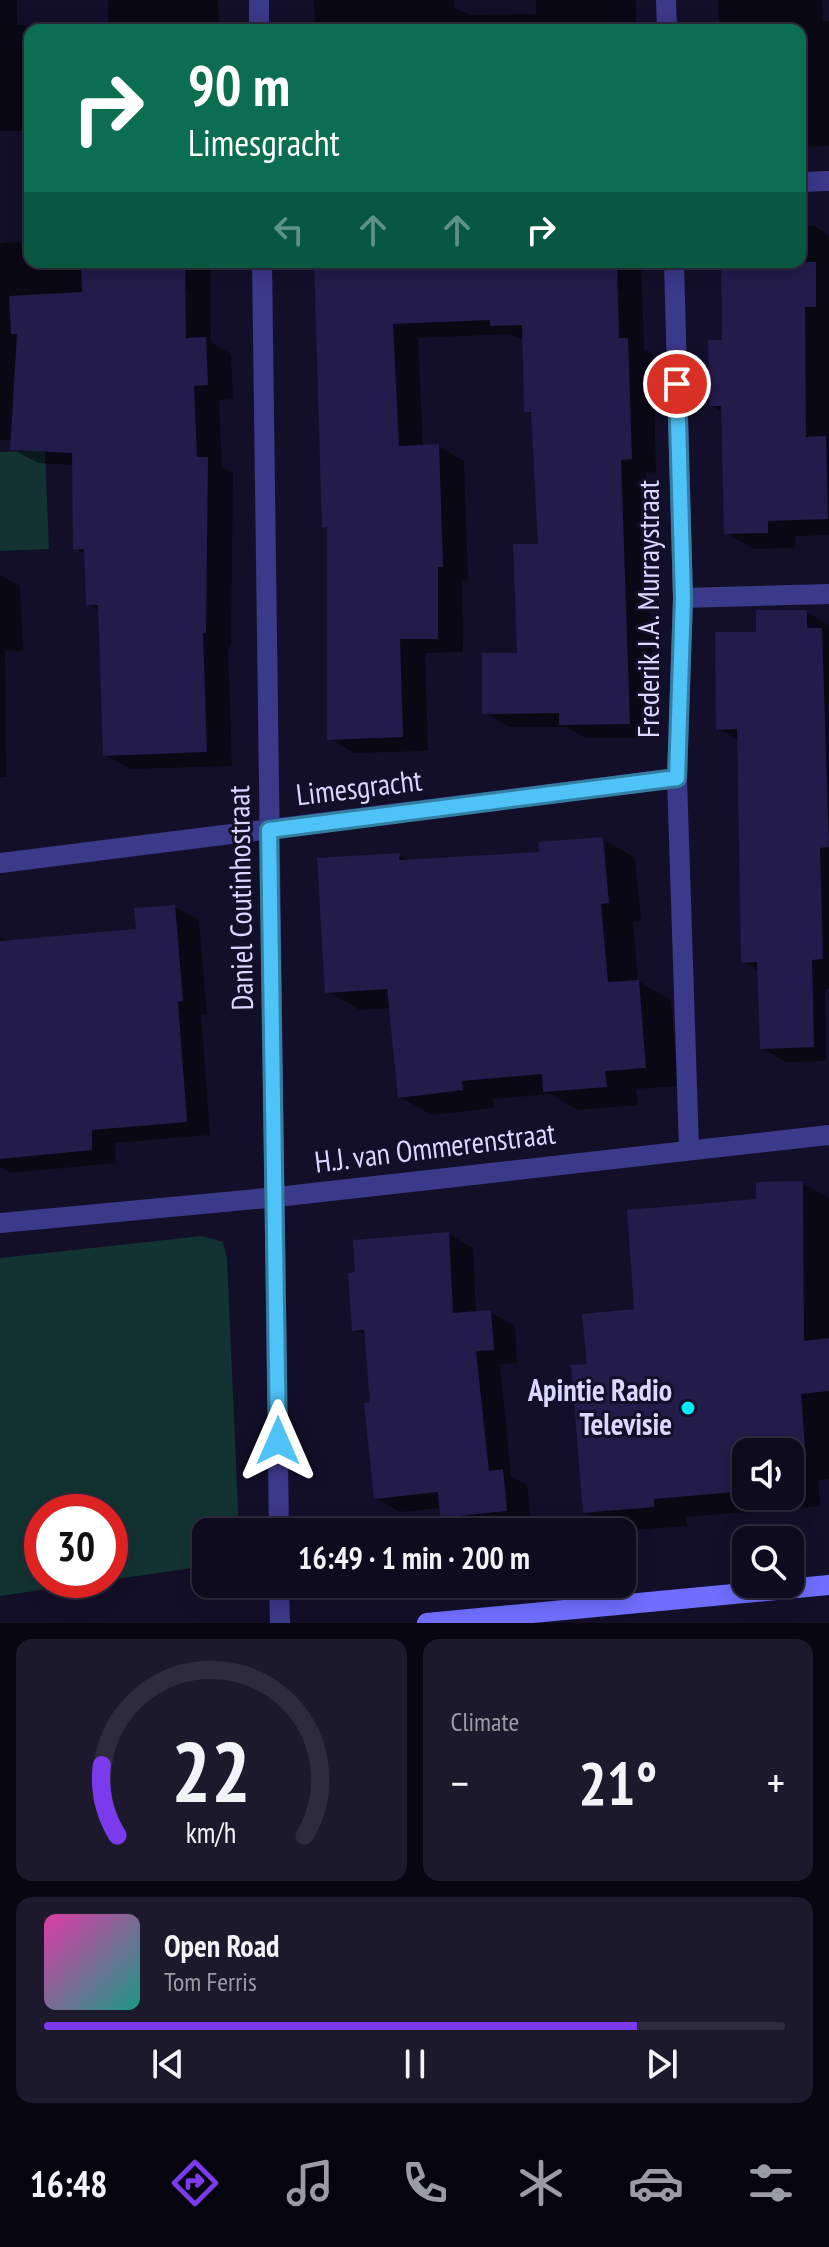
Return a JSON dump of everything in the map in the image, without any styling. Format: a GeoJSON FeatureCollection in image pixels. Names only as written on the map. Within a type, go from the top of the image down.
{"type":"FeatureCollection","features":[{"type":"Feature","properties":{"kind":"main road"},"geometry":{"type":"LineString","coordinates":[[427,1623],[829,1585]]}},
{"type":"Feature","properties":{"kind":"street"},"geometry":{"type":"LineString","coordinates":[[259,0],[259,24]]}},
{"type":"Feature","properties":{"kind":"street"},"geometry":{"type":"LineString","coordinates":[[666,0],[667,24]]}},
{"type":"Feature","properties":{"kind":"street"},"geometry":{"type":"LineString","coordinates":[[806,182],[829,181]]}},
{"type":"Feature","properties":{"kind":"street","name":"Daniel Coutinhostraat"},"geometry":{"type":"LineString","coordinates":[[262,268],[277,1197],[279,1518]]}},
{"type":"Feature","properties":{"kind":"street","name":"Frederik J.A. Murraystraat"},"geometry":{"type":"LineString","coordinates":[[674,268],[683,598],[677,778],[689,1149]]}},
{"type":"Feature","properties":{"kind":"street"},"geometry":{"type":"LineString","coordinates":[[683,598],[829,594]]}},
{"type":"Feature","properties":{"kind":"street","name":"Limesgracht"},"geometry":{"type":"LineString","coordinates":[[0,863],[677,778]]}},
{"type":"Feature","properties":{"kind":"street","name":"H.J. van Ommerenstraat"},"geometry":{"type":"LineString","coordinates":[[0,1223],[277,1197],[829,1135]]}},
{"type":"Feature","properties":{"kind":"street"},"geometry":{"type":"LineString","coordinates":[[279,1598],[280,1623]]}},
{"type":"Feature","properties":{"kind":"green space"},"geometry":{"type":"Polygon","coordinates":[[[45,450],[49,549],[0,551],[0,452],[45,450]]]}},
{"type":"Feature","properties":{"kind":"green space"},"geometry":{"type":"Polygon","coordinates":[[[202,1236],[223,1242],[227,1259],[238,1518],[192,1518],[192,1568],[128,1577],[128,1494],[24,1494],[24,1593],[0,1596],[0,1258],[202,1236]]]}},
{"type":"Feature","properties":{"kind":"building"},"geometry":{"type":"Polygon","coordinates":[[[806,262],[816,262],[816,307],[805,307],[806,437],[826,436],[828,519],[768,521],[768,533],[724,534],[721,406],[709,406],[708,340],[722,340],[721,268],[806,268],[806,262]]]}},
{"type":"Feature","properties":{"kind":"building"},"geometry":{"type":"Polygon","coordinates":[[[81,268],[185,268],[186,338],[206,337],[208,385],[194,386],[197,457],[208,457],[206,633],[203,633],[207,752],[103,756],[98,605],[86,605],[84,549],[73,550],[72,453],[10,450],[17,334],[11,334],[9,296],[82,292],[81,268]]]}},
{"type":"Feature","properties":{"kind":"building"},"geometry":{"type":"Polygon","coordinates":[[[314,268],[617,268],[619,338],[628,338],[632,459],[621,460],[630,724],[559,725],[559,713],[482,714],[482,653],[517,653],[513,544],[538,544],[531,412],[524,412],[522,325],[490,326],[490,320],[393,324],[399,446],[439,444],[443,567],[438,567],[438,639],[400,639],[403,737],[327,740],[327,527],[322,528],[314,268]]]}},
{"type":"Feature","properties":{"kind":"building"},"geometry":{"type":"Polygon","coordinates":[[[756,610],[807,610],[807,628],[822,628],[829,847],[820,848],[823,959],[812,960],[814,1047],[760,1049],[757,962],[741,963],[737,729],[716,730],[715,632],[756,632],[756,610]]]}},
{"type":"Feature","properties":{"kind":"building"},"geometry":{"type":"Polygon","coordinates":[[[603,837],[609,903],[601,904],[608,982],[639,980],[646,1068],[605,1071],[607,1087],[543,1092],[542,1074],[462,1081],[463,1090],[398,1098],[387,989],[325,993],[317,858],[400,853],[399,860],[539,852],[538,842],[603,837]]]}},
{"type":"Feature","properties":{"kind":"building"},"geometry":{"type":"Polygon","coordinates":[[[175,905],[183,1001],[178,1002],[187,1122],[92,1130],[92,1150],[0,1159],[0,941],[136,929],[134,908],[175,905]]]}},
{"type":"Feature","properties":{"kind":"building"},"geometry":{"type":"Polygon","coordinates":[[[803,1181],[804,1341],[829,1338],[829,1391],[801,1394],[806,1460],[804,1438],[732,1438],[732,1492],[654,1499],[654,1507],[583,1513],[571,1365],[587,1364],[582,1314],[634,1309],[627,1210],[756,1199],[756,1182],[803,1181]]]}},
{"type":"Feature","properties":{"kind":"building"},"geometry":{"type":"Polygon","coordinates":[[[449,1232],[453,1313],[491,1310],[494,1350],[476,1351],[489,1471],[503,1469],[507,1511],[440,1518],[438,1492],[374,1499],[364,1403],[370,1403],[364,1330],[352,1331],[348,1273],[355,1272],[353,1240],[449,1232]]]}},
{"type":"Feature","properties":{"kind":"place","name":"Apintie Radio Televisie"},"geometry":{"type":"Point","coordinates":[688,1408]}},
{"type":"Feature","properties":{"kind":"route"},"geometry":{"type":"LineString","coordinates":[[278,1441],[277,1197],[269,830],[677,778],[683,598],[677,384]]}}]}
